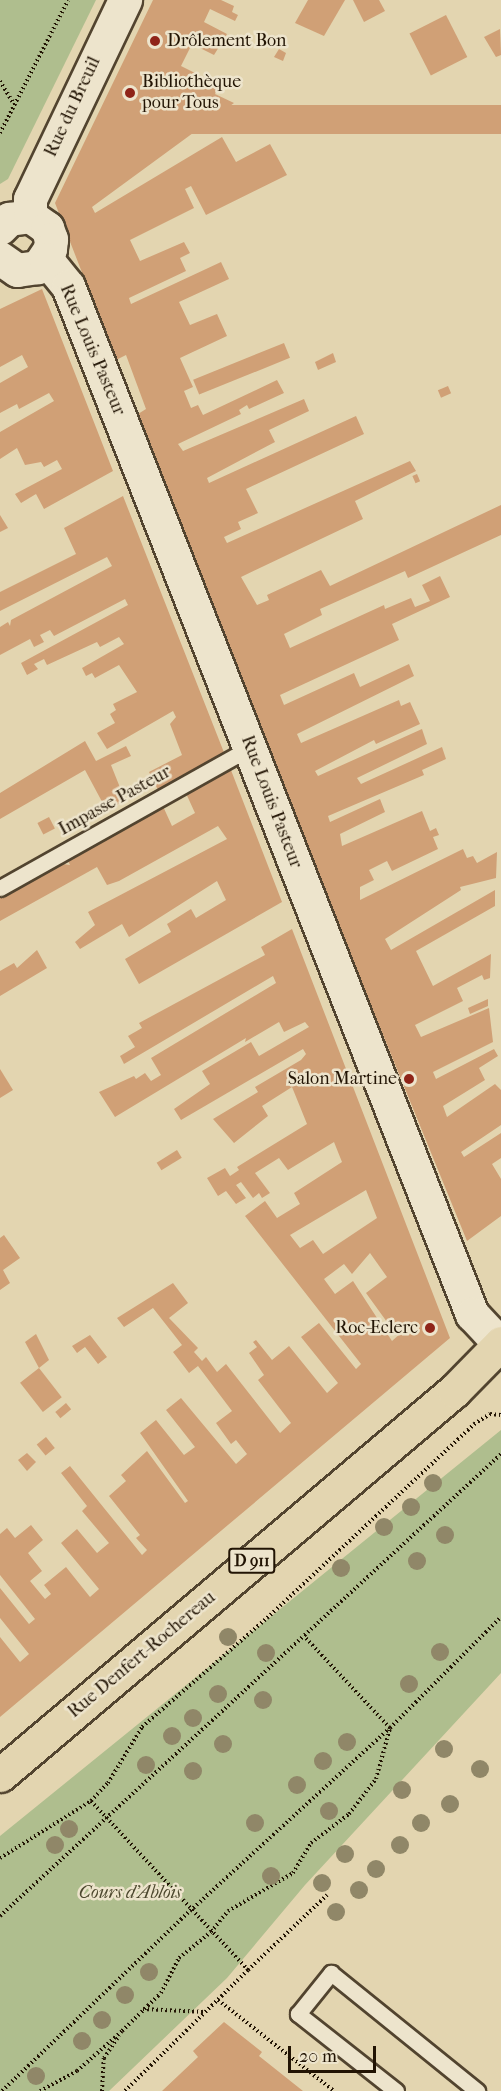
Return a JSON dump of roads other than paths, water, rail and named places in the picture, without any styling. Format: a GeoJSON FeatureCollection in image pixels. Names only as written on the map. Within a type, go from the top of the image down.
{"type":"FeatureCollection","features":[{"type":"Feature","properties":{"kind":"main road","name":"Rue Denfert-Rochereau"},"geometry":{"type":"LineString","coordinates":[[0,1774],[460,1385],[500,1343]]}},
{"type":"Feature","properties":{"kind":"street","name":"Rue du Breuil"},"geometry":{"type":"LineString","coordinates":[[30,216],[30,199],[125,0]]}},
{"type":"Feature","properties":{"kind":"street"},"geometry":{"type":"LineString","coordinates":[[0,228],[9,219],[30,216],[47,228],[50,249],[46,259],[38,267],[16,270],[0,258]]}},
{"type":"Feature","properties":{"kind":"street","name":"Rue Louis Pasteur"},"geometry":{"type":"LineString","coordinates":[[46,259],[68,286],[472,1314],[500,1343]]}},
{"type":"Feature","properties":{"kind":"lane","name":"Impasse Pasteur"},"geometry":{"type":"LineString","coordinates":[[0,888],[249,748]]}},
{"type":"Feature","properties":{"kind":"lane"},"geometry":{"type":"LineString","coordinates":[[396,2091],[298,2014],[331,1973],[477,2091]]}},
{"type":"Feature","properties":{"kind":"place","name":"Drôlement Bon"},"geometry":{"type":"Point","coordinates":[155,41]}},
{"type":"Feature","properties":{"kind":"place","name":"Bibliothèque pour Tous"},"geometry":{"type":"Point","coordinates":[130,93]}},
{"type":"Feature","properties":{"kind":"place","name":"Salon Martine"},"geometry":{"type":"Point","coordinates":[409,1079]}},
{"type":"Feature","properties":{"kind":"place","name":"Roc-Eclerc"},"geometry":{"type":"Point","coordinates":[430,1328]}},
{"type":"Feature","properties":{"kind":"park label","name":"Cours d'Ablois"},"geometry":{"type":"Point","coordinates":[130,1893]}}]}
